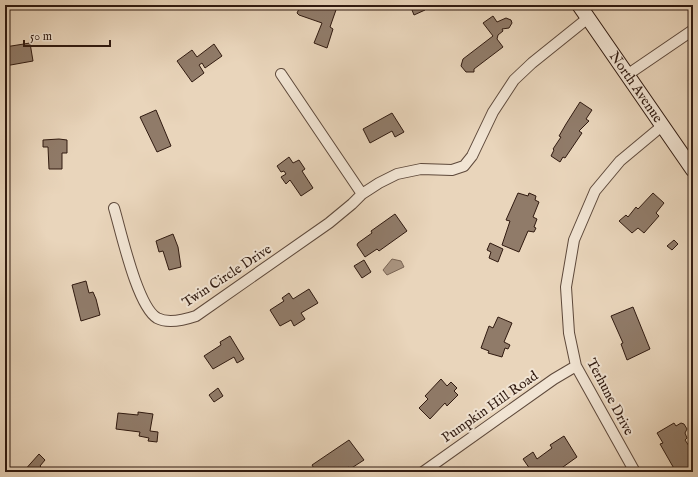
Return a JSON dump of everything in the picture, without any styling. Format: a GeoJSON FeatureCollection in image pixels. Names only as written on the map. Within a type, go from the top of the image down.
{"type":"FeatureCollection","features":[{"type":"Feature","properties":{"kind":"street","name":"North Avenue"},"geometry":{"type":"LineString","coordinates":[[579,5],[693,170]]}},
{"type":"Feature","properties":{"kind":"street","name":"Twin Circle Drive"},"geometry":{"type":"LineString","coordinates":[[114,208],[134,276],[146,305],[156,317],[165,320],[176,321],[190,318],[201,313],[329,223],[362,194],[379,182],[397,174],[421,169],[456,169],[464,166],[472,156],[494,112],[514,80],[532,63],[588,18]]}},
{"type":"Feature","properties":{"kind":"street"},"geometry":{"type":"LineString","coordinates":[[626,75],[693,30]]}},
{"type":"Feature","properties":{"kind":"street"},"geometry":{"type":"LineString","coordinates":[[280,74],[362,194]]}},
{"type":"Feature","properties":{"kind":"street","name":"Terhune Drive"},"geometry":{"type":"LineString","coordinates":[[635,472],[576,366],[569,333],[566,307],[568,267],[574,240],[595,191],[620,161],[662,126]]}},
{"type":"Feature","properties":{"kind":"street","name":"Pumpkin Hill Road"},"geometry":{"type":"LineString","coordinates":[[423,472],[554,378],[576,366]]}},
{"type":"Feature","properties":{"kind":"shaded area"},"geometry":{"type":"Polygon","coordinates":[[[392,259],[401,261],[404,267],[387,275],[383,270],[392,259]]]}},
{"type":"Feature","properties":{"kind":"building"},"geometry":{"type":"Polygon","coordinates":[[[301,5],[332,5],[337,7],[330,27],[333,29],[327,48],[314,43],[322,23],[299,15],[297,13],[301,5]]]}},
{"type":"Feature","properties":{"kind":"building"},"geometry":{"type":"Polygon","coordinates":[[[410,5],[423,5],[425,10],[414,15],[410,5]]]}},
{"type":"Feature","properties":{"kind":"building"},"geometry":{"type":"Polygon","coordinates":[[[493,16],[497,22],[506,18],[511,20],[512,23],[509,28],[502,29],[503,31],[498,35],[497,39],[503,47],[474,69],[474,72],[466,72],[461,66],[463,59],[493,36],[483,23],[493,16]]]}},
{"type":"Feature","properties":{"kind":"building"},"geometry":{"type":"Polygon","coordinates":[[[30,43],[33,61],[5,66],[5,47],[30,43]]]}},
{"type":"Feature","properties":{"kind":"building"},"geometry":{"type":"Polygon","coordinates":[[[214,44],[222,56],[205,68],[202,63],[199,65],[204,73],[192,82],[177,61],[192,50],[197,57],[214,44]]]}},
{"type":"Feature","properties":{"kind":"building"},"geometry":{"type":"Polygon","coordinates":[[[580,102],[592,110],[586,119],[589,121],[579,131],[582,133],[565,158],[563,157],[560,162],[551,156],[554,150],[553,149],[561,137],[559,136],[580,102]]]}},
{"type":"Feature","properties":{"kind":"building"},"geometry":{"type":"Polygon","coordinates":[[[156,110],[171,146],[157,152],[140,117],[156,110]]]}},
{"type":"Feature","properties":{"kind":"building"},"geometry":{"type":"Polygon","coordinates":[[[392,113],[404,132],[395,137],[392,131],[370,143],[363,129],[392,113]]]}},
{"type":"Feature","properties":{"kind":"building"},"geometry":{"type":"Polygon","coordinates":[[[43,140],[67,140],[67,153],[62,153],[62,169],[49,169],[48,147],[43,147],[43,140]]]}},
{"type":"Feature","properties":{"kind":"building"},"geometry":{"type":"Polygon","coordinates":[[[289,157],[293,163],[299,160],[305,169],[302,171],[313,188],[301,196],[290,180],[286,184],[281,177],[286,174],[284,171],[281,172],[277,166],[289,157]]]}},
{"type":"Feature","properties":{"kind":"building"},"geometry":{"type":"Polygon","coordinates":[[[518,193],[528,196],[529,193],[536,196],[535,200],[539,202],[533,217],[537,219],[534,227],[536,228],[534,232],[528,231],[519,252],[502,245],[510,221],[506,220],[518,193]]]}},
{"type":"Feature","properties":{"kind":"building"},"geometry":{"type":"Polygon","coordinates":[[[653,193],[664,203],[656,213],[659,216],[644,233],[638,228],[632,233],[619,221],[626,215],[628,217],[636,207],[638,209],[653,193]]]}},
{"type":"Feature","properties":{"kind":"building"},"geometry":{"type":"Polygon","coordinates":[[[395,214],[407,231],[379,251],[377,249],[365,257],[357,245],[358,243],[372,233],[371,231],[395,214]]]}},
{"type":"Feature","properties":{"kind":"building"},"geometry":{"type":"Polygon","coordinates":[[[173,234],[178,247],[181,267],[169,270],[163,251],[159,252],[156,241],[173,234]]]}},
{"type":"Feature","properties":{"kind":"building"},"geometry":{"type":"Polygon","coordinates":[[[674,240],[678,244],[672,250],[667,246],[674,240]]]}},
{"type":"Feature","properties":{"kind":"building"},"geometry":{"type":"Polygon","coordinates":[[[490,243],[503,249],[498,262],[489,258],[491,252],[487,250],[490,243]]]}},
{"type":"Feature","properties":{"kind":"building"},"geometry":{"type":"Polygon","coordinates":[[[364,260],[371,272],[362,278],[354,266],[364,260]]]}},
{"type":"Feature","properties":{"kind":"building"},"geometry":{"type":"Polygon","coordinates":[[[86,281],[89,293],[93,292],[96,299],[100,315],[81,321],[72,285],[86,281]]]}},
{"type":"Feature","properties":{"kind":"building"},"geometry":{"type":"Polygon","coordinates":[[[309,289],[318,303],[301,313],[305,319],[294,326],[291,320],[280,326],[270,310],[284,301],[282,298],[289,293],[293,299],[309,289]]]}},
{"type":"Feature","properties":{"kind":"building"},"geometry":{"type":"Polygon","coordinates":[[[633,307],[650,349],[627,360],[621,344],[623,343],[611,316],[633,307]]]}},
{"type":"Feature","properties":{"kind":"building"},"geometry":{"type":"Polygon","coordinates":[[[498,317],[512,323],[504,342],[510,345],[508,349],[505,348],[502,357],[488,353],[489,351],[481,348],[489,326],[493,328],[498,317]]]}},
{"type":"Feature","properties":{"kind":"building"},"geometry":{"type":"Polygon","coordinates":[[[230,336],[244,359],[237,363],[234,357],[213,369],[204,356],[221,345],[220,342],[230,336]]]}},
{"type":"Feature","properties":{"kind":"building"},"geometry":{"type":"Polygon","coordinates":[[[441,379],[447,386],[451,382],[457,388],[454,391],[458,395],[447,406],[445,403],[430,419],[419,408],[428,399],[425,396],[441,379]]]}},
{"type":"Feature","properties":{"kind":"building"},"geometry":{"type":"Polygon","coordinates":[[[218,388],[223,396],[214,402],[209,395],[218,388]]]}},
{"type":"Feature","properties":{"kind":"building"},"geometry":{"type":"Polygon","coordinates":[[[138,412],[153,414],[150,431],[158,432],[157,442],[148,441],[149,438],[139,436],[140,432],[116,429],[118,413],[138,415],[138,412]]]}},
{"type":"Feature","properties":{"kind":"building"},"geometry":{"type":"Polygon","coordinates":[[[674,423],[676,426],[681,423],[684,424],[687,429],[685,433],[687,438],[685,440],[689,446],[693,445],[692,472],[676,472],[660,444],[663,443],[657,433],[674,423]]]}},
{"type":"Feature","properties":{"kind":"building"},"geometry":{"type":"Polygon","coordinates":[[[564,436],[577,457],[556,472],[532,472],[523,459],[533,452],[537,459],[552,448],[550,445],[564,436]]]}},
{"type":"Feature","properties":{"kind":"building"},"geometry":{"type":"Polygon","coordinates":[[[349,440],[364,460],[350,469],[349,467],[341,472],[316,472],[312,465],[349,440]]]}},
{"type":"Feature","properties":{"kind":"building"},"geometry":{"type":"Polygon","coordinates":[[[39,454],[45,460],[40,466],[46,472],[23,472],[39,454]]]}}]}
